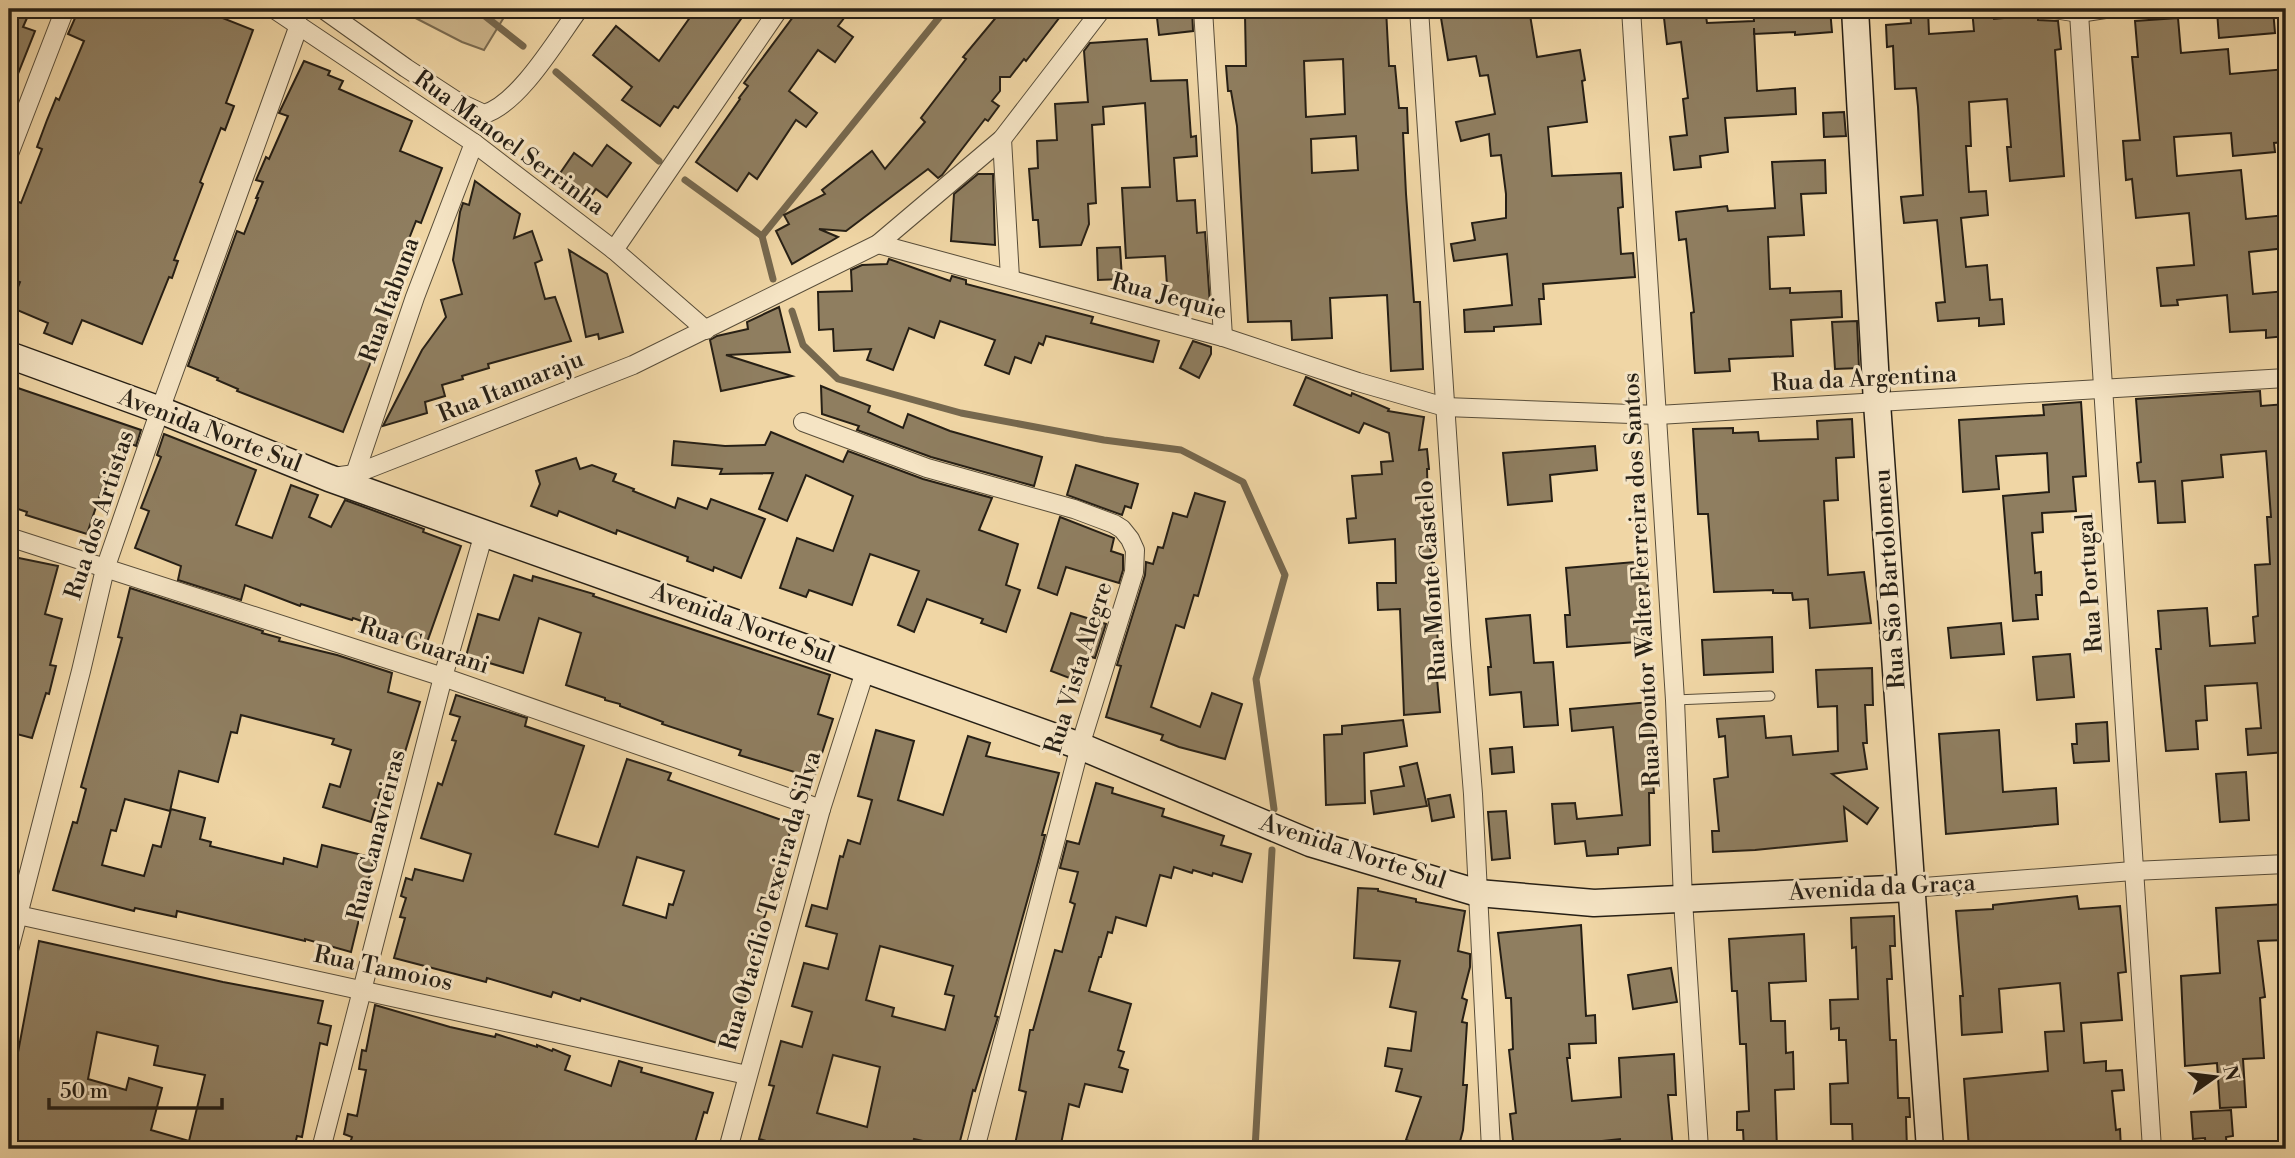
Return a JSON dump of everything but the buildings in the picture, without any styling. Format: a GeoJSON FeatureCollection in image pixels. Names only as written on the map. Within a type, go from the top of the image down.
{"type":"FeatureCollection","features":[{"type":"Feature","properties":{"kind":"street"},"geometry":{"type":"LineString","coordinates":[[9,154],[65,9]]}},
{"type":"Feature","properties":{"kind":"street","name":"Rua Manoel Serrinha"},"geometry":{"type":"LineString","coordinates":[[274,9],[474,143],[614,250],[706,330]]}},
{"type":"Feature","properties":{"kind":"street"},"geometry":{"type":"LineString","coordinates":[[323,9],[458,102],[484,114],[494,111],[518,92],[579,9]]}},
{"type":"Feature","properties":{"kind":"street"},"geometry":{"type":"LineString","coordinates":[[614,250],[779,9]]}},
{"type":"Feature","properties":{"kind":"street","name":"Rua Itamaraju"},"geometry":{"type":"LineString","coordinates":[[329,478],[355,474],[633,365],[878,244],[1002,139],[1102,9]]}},
{"type":"Feature","properties":{"kind":"street"},"geometry":{"type":"LineString","coordinates":[[1203,9],[1223,337]]}},
{"type":"Feature","properties":{"kind":"street","name":"Rua Monte Castelo"},"geometry":{"type":"LineString","coordinates":[[1419,9],[1473,793],[1491,1149]]}},
{"type":"Feature","properties":{"kind":"street","name":"Rua Doutor Walter Ferreira dos Santos"},"geometry":{"type":"LineString","coordinates":[[1631,9],[1658,415],[1699,1149]]}},
{"type":"Feature","properties":{"kind":"street","name":"Rua São Bartolomeu"},"geometry":{"type":"LineString","coordinates":[[1855,9],[1877,403],[1930,1149]]}},
{"type":"Feature","properties":{"kind":"street"},"geometry":{"type":"LineString","coordinates":[[2054,9],[2079,13],[2105,9]]}},
{"type":"Feature","properties":{"kind":"street","name":"Rua Portugal"},"geometry":{"type":"LineString","coordinates":[[2079,13],[2152,1149]]}},
{"type":"Feature","properties":{"kind":"street","name":"Rua dos Artistas"},"geometry":{"type":"LineString","coordinates":[[9,950],[14,914],[105,569],[299,25]]}},
{"type":"Feature","properties":{"kind":"street"},"geometry":{"type":"LineString","coordinates":[[1002,139],[1010,278]]}},
{"type":"Feature","properties":{"kind":"street","name":"Rua Itabuna"},"geometry":{"type":"LineString","coordinates":[[355,474],[415,297],[474,143]]}},
{"type":"Feature","properties":{"kind":"street","name":"Rua Jequie"},"geometry":{"type":"LineString","coordinates":[[878,244],[1223,337],[1358,382],[1445,407]]}},
{"type":"Feature","properties":{"kind":"street","name":"Avenida Norte Sul"},"geometry":{"type":"LineString","coordinates":[[9,355],[160,410],[329,478],[1080,746],[1310,843],[1478,893]]}},
{"type":"Feature","properties":{"kind":"street","name":"Rua da Argentina"},"geometry":{"type":"LineString","coordinates":[[1445,407],[1658,415],[2286,379]]}},
{"type":"Feature","properties":{"kind":"street","name":"Rua Vista Alegre"},"geometry":{"type":"LineString","coordinates":[[803,422],[927,468],[1074,509],[1122,528],[1135,550],[1134,572],[1080,746],[975,1149]]}},
{"type":"Feature","properties":{"kind":"street","name":"Rua Canavieiras"},"geometry":{"type":"LineString","coordinates":[[321,1149],[443,677],[484,533]]}},
{"type":"Feature","properties":{"kind":"street","name":"Rua Guarani"},"geometry":{"type":"LineString","coordinates":[[9,537],[443,677],[821,809]]}},
{"type":"Feature","properties":{"kind":"street","name":"Rua Otacílio Texeira da Silva"},"geometry":{"type":"LineString","coordinates":[[728,1149],[821,809],[866,668]]}},
{"type":"Feature","properties":{"kind":"street","name":"Avenida da Graça"},"geometry":{"type":"LineString","coordinates":[[1478,893],[1594,903],[1683,900],[1911,888],[2133,871],[2286,864]]}},
{"type":"Feature","properties":{"kind":"street","name":"Rua Tamoios"},"geometry":{"type":"LineString","coordinates":[[14,914],[747,1075]]}},
{"type":"Feature","properties":{"kind":"lane"},"geometry":{"type":"LineString","coordinates":[[1675,700],[1770,696]]}},
{"type":"Feature","properties":{"kind":"shaded area"},"geometry":{"type":"Polygon","coordinates":[[[398,9],[509,9],[484,50],[462,42],[398,9]]]}},
{"type":"Feature","properties":{"kind":"waterway"},"geometry":{"type":"LineString","coordinates":[[476,9],[523,46]]}},
{"type":"Feature","properties":{"kind":"waterway"},"geometry":{"type":"LineString","coordinates":[[762,236],[946,9]]}},
{"type":"Feature","properties":{"kind":"waterway"},"geometry":{"type":"LineString","coordinates":[[556,72],[659,161]]}},
{"type":"Feature","properties":{"kind":"waterway"},"geometry":{"type":"LineString","coordinates":[[685,180],[762,236],[773,279]]}},
{"type":"Feature","properties":{"kind":"waterway"},"geometry":{"type":"LineString","coordinates":[[792,311],[803,345],[838,379],[961,413],[1104,440],[1181,450],[1243,482],[1285,575],[1256,679],[1274,809]]}},
{"type":"Feature","properties":{"kind":"waterway"},"geometry":{"type":"LineString","coordinates":[[1255,1149],[1272,850]]}}]}
